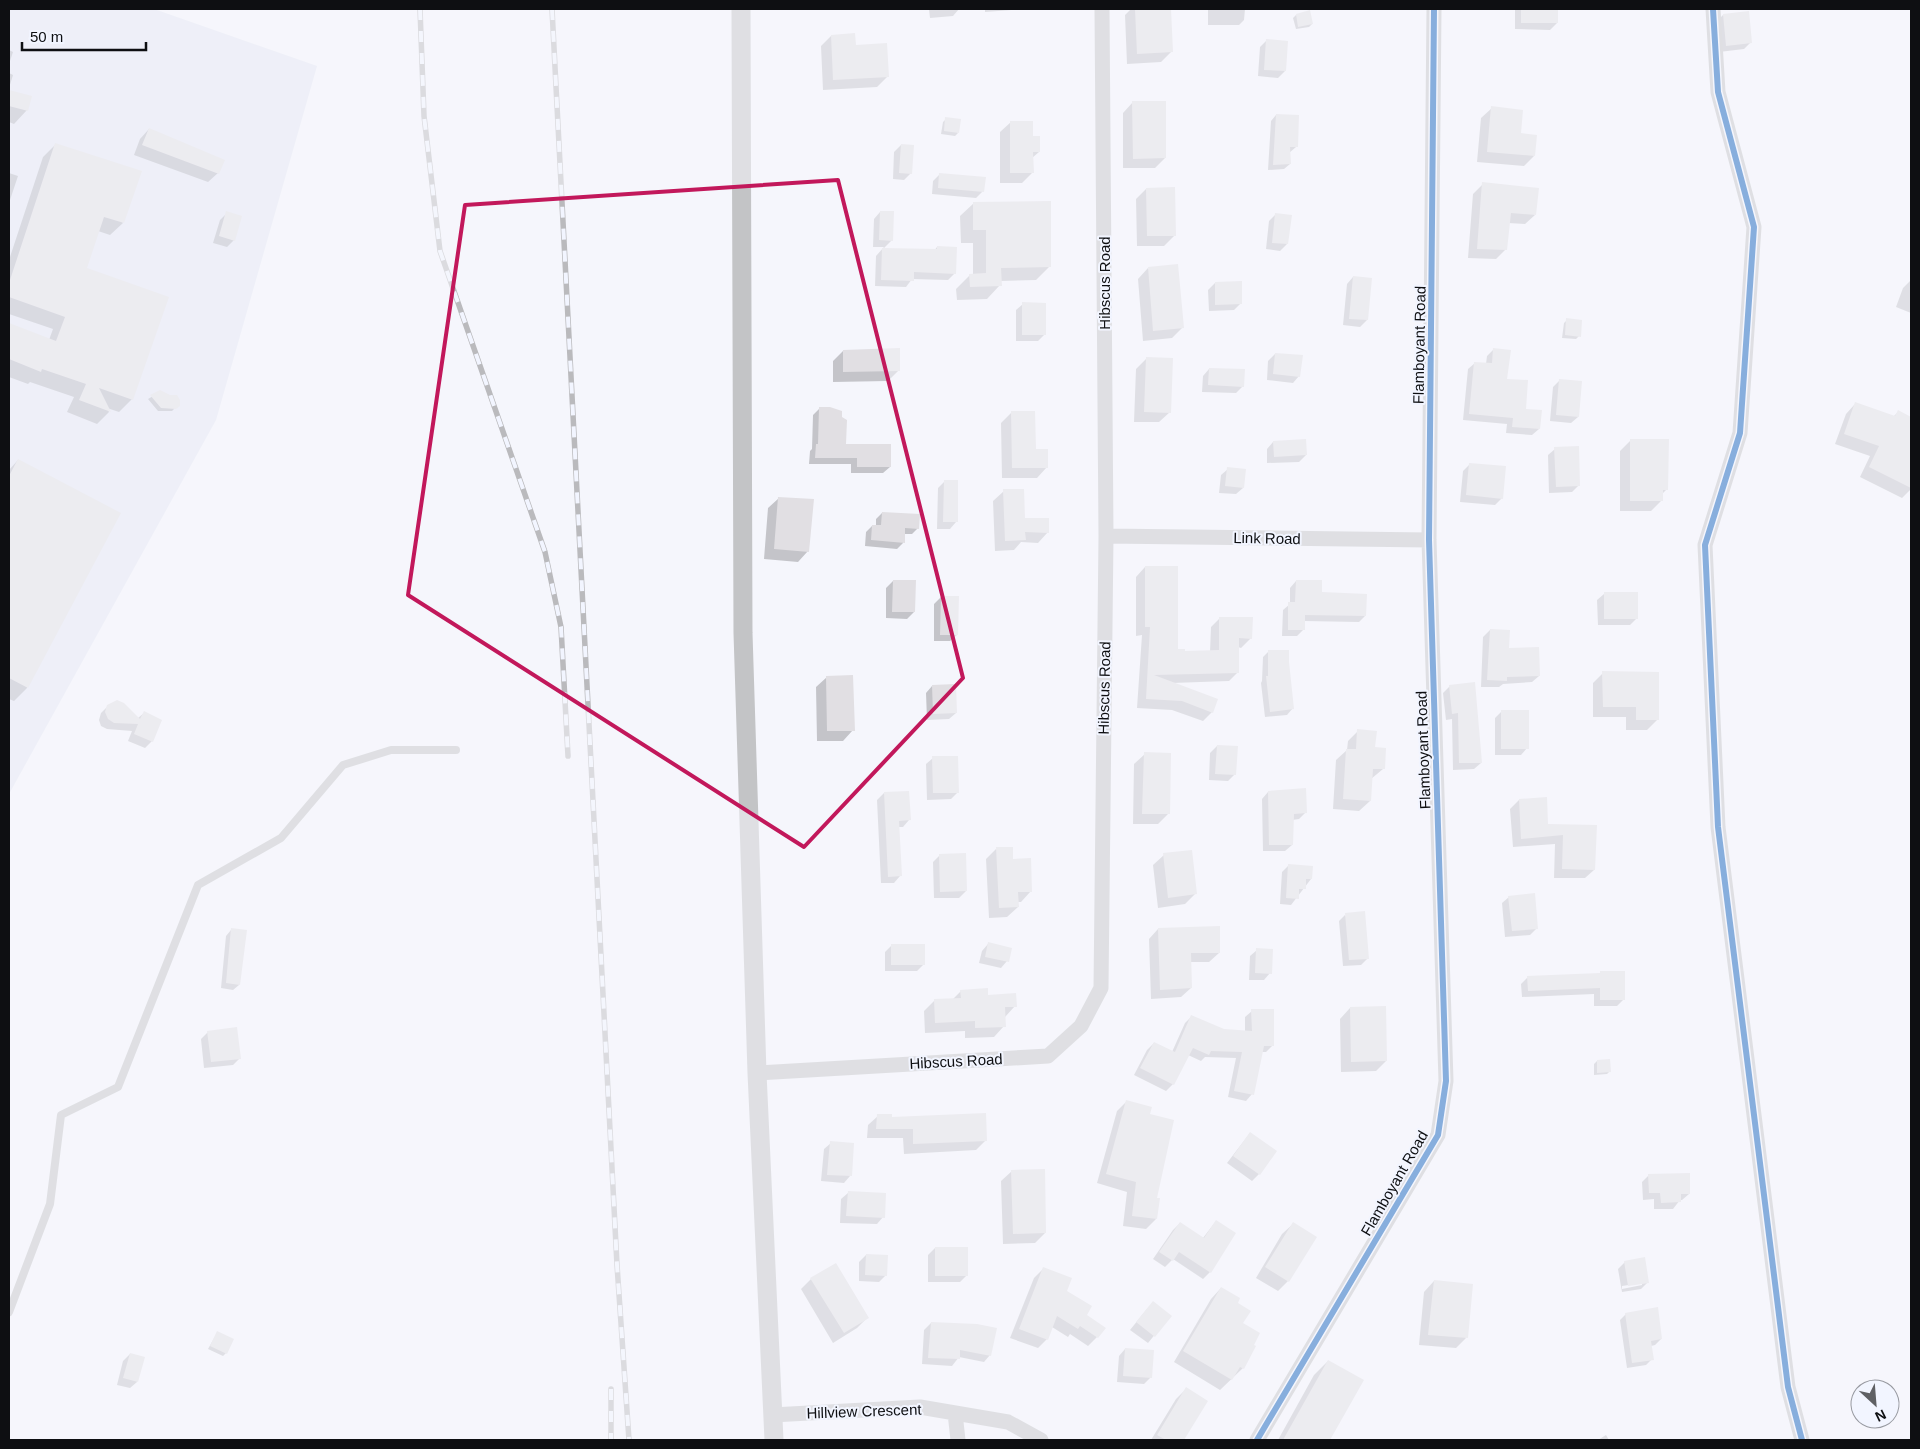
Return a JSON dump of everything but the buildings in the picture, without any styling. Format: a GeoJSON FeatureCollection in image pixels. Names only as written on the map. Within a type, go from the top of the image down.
{"type":"FeatureCollection","features":[{"type":"Feature","properties":{"kind":"street"},"geometry":{"type":"LineString","coordinates":[[741,9],[743,633],[756,1073],[774,1440]]}},
{"type":"Feature","properties":{"kind":"street","name":"Hibscus Road"},"geometry":{"type":"LineString","coordinates":[[756,1073],[1048,1056],[1082,1026],[1101,988],[1106,536],[1102,9]]}},
{"type":"Feature","properties":{"kind":"street","name":"Flamboyant Road"},"geometry":{"type":"LineString","coordinates":[[1257,1440],[1438,1135],[1446,1082],[1429,540],[1434,9]]}},
{"type":"Feature","properties":{"kind":"street"},"geometry":{"type":"LineString","coordinates":[[1713,9],[1718,92],[1754,227],[1740,433],[1705,545],[1718,827],[1788,1387],[1802,1440]]}},
{"type":"Feature","properties":{"kind":"street","name":"Link Road"},"geometry":{"type":"LineString","coordinates":[[1106,536],[1429,540]]}},
{"type":"Feature","properties":{"kind":"street","name":"Hillview Crescent"},"geometry":{"type":"LineString","coordinates":[[772,1415],[920,1408],[1008,1422],[1041,1440]]}},
{"type":"Feature","properties":{"kind":"street"},"geometry":{"type":"LineString","coordinates":[[955,1413],[958,1440]]}},
{"type":"Feature","properties":{"kind":"lane"},"geometry":{"type":"LineString","coordinates":[[9,1312],[50,1204],[61,1115],[118,1087],[198,885],[281,838],[343,765],[390,750],[456,750]]}},
{"type":"Feature","properties":{"kind":"highlighted area"},"geometry":{"type":"Polygon","coordinates":[[[838,180],[963,678],[804,847],[408,595],[465,205],[838,180]]]}},
{"type":"Feature","properties":{"kind":"shaded area"},"geometry":{"type":"Polygon","coordinates":[[[9,9],[154,9],[317,66],[216,420],[9,794],[9,9]]]}},
{"type":"Feature","properties":{"kind":"railway"},"geometry":{"type":"LineString","coordinates":[[420,9],[424,116],[440,251],[545,552],[561,627],[568,756]]}},
{"type":"Feature","properties":{"kind":"railway"},"geometry":{"type":"LineString","coordinates":[[552,9],[617,1265],[629,1440]]}},
{"type":"Feature","properties":{"kind":"railway"},"geometry":{"type":"LineString","coordinates":[[611,1389],[611,1440]]}},
{"type":"Feature","properties":{"kind":"cycle path"},"geometry":{"type":"LineString","coordinates":[[1257,1440],[1438,1135],[1446,1081],[1429,540],[1434,9]]}},
{"type":"Feature","properties":{"kind":"cycle path"},"geometry":{"type":"LineString","coordinates":[[1713,9],[1718,92],[1754,227],[1740,433],[1705,545],[1718,827],[1788,1387],[1802,1440]]}}]}
